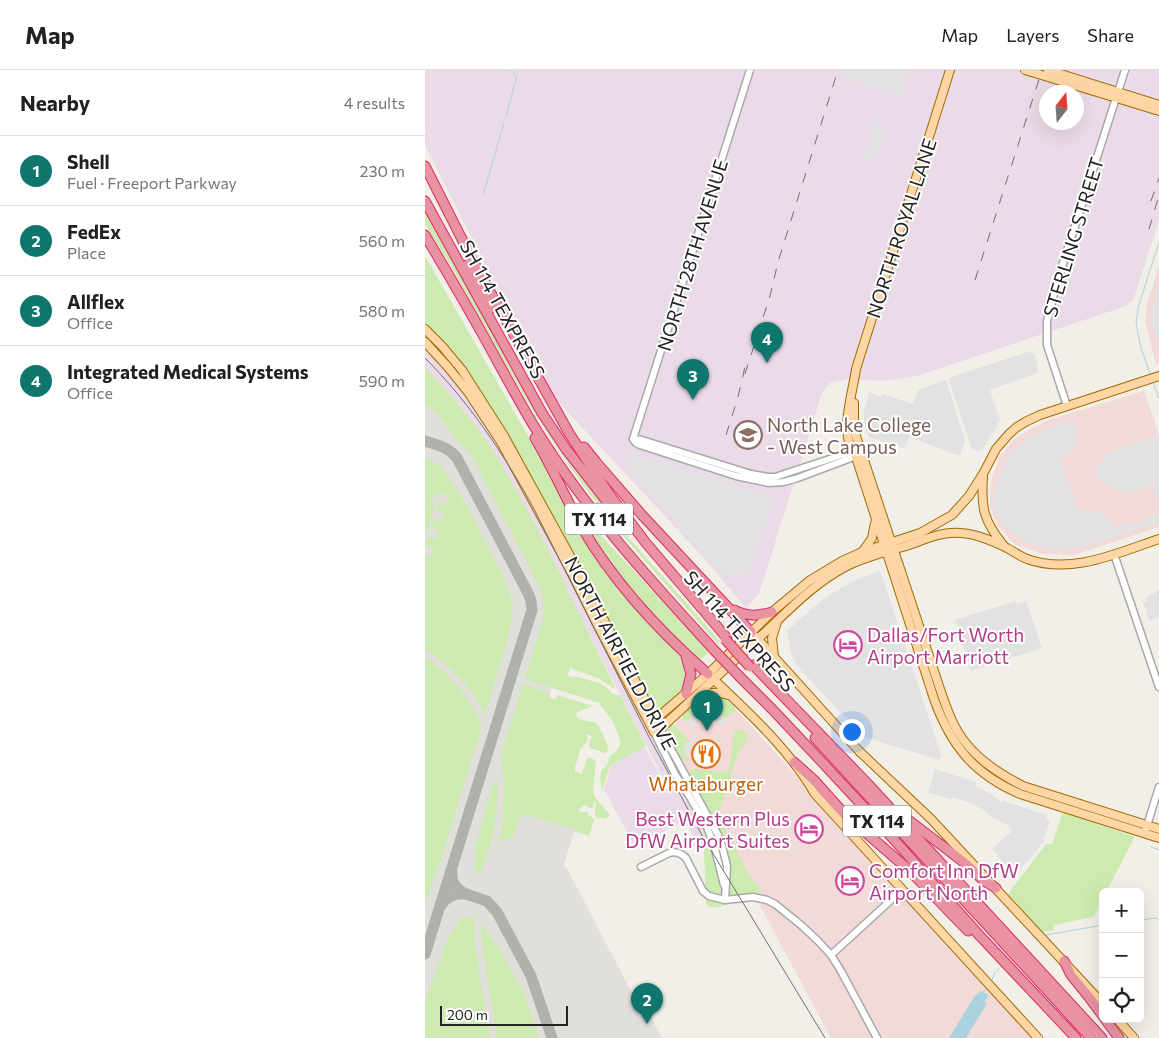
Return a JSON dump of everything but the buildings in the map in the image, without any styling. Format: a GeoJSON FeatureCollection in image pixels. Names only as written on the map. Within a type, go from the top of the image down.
{"type":"FeatureCollection","features":[{"type":"Feature","properties":{"kind":"highway","name":"TX 114"},"geometry":{"type":"LineString","coordinates":[[425,166],[473,261],[569,434],[604,487],[641,537],[726,639],[868,784],[1102,1038]]}},
{"type":"Feature","properties":{"kind":"highway","name":"SH 114 TEXPRESS"},"geometry":{"type":"LineString","coordinates":[[425,201],[542,413],[566,449],[652,559],[726,639]]}},
{"type":"Feature","properties":{"kind":"highway"},"geometry":{"type":"LineString","coordinates":[[455,226],[469,265],[509,350],[510,356]]}},
{"type":"Feature","properties":{"kind":"highway","name":"TX 114"},"geometry":{"type":"LineString","coordinates":[[425,235],[461,295],[503,374],[543,440],[588,505],[630,557],[714,650],[778,715],[891,836],[980,936],[1076,1038]]}},
{"type":"Feature","properties":{"kind":"highway"},"geometry":{"type":"LineString","coordinates":[[503,374],[506,388],[538,442],[571,507],[597,552],[647,615],[686,656],[710,677]]}},
{"type":"Feature","properties":{"kind":"highway"},"geometry":{"type":"LineString","coordinates":[[555,409],[574,431],[591,456],[642,515],[751,632]]}},
{"type":"Feature","properties":{"kind":"highway"},"geometry":{"type":"LineString","coordinates":[[726,606],[743,614],[753,616],[772,612]]}},
{"type":"Feature","properties":{"kind":"highway"},"geometry":{"type":"LineString","coordinates":[[686,656],[691,674],[690,696]]}},
{"type":"Feature","properties":{"kind":"highway","name":"SH 114 TEXPRESS"},"geometry":{"type":"LineString","coordinates":[[751,666],[1091,1038]]}},
{"type":"Feature","properties":{"kind":"highway"},"geometry":{"type":"LineString","coordinates":[[794,762],[851,819],[909,870],[970,933],[980,936]]}},
{"type":"Feature","properties":{"kind":"highway"},"geometry":{"type":"LineString","coordinates":[[868,784],[878,788],[902,815],[966,864],[983,880],[996,888]]}},
{"type":"Feature","properties":{"kind":"highway"},"geometry":{"type":"LineString","coordinates":[[1064,962],[1071,975],[1099,1011]]}},
{"type":"Feature","properties":{"kind":"highway"},"geometry":{"type":"LineString","coordinates":[[1108,1023],[1119,1038]]}},
{"type":"Feature","properties":{"kind":"main road","name":"NORTH ROYAL LANE"},"geometry":{"type":"LineString","coordinates":[[889,547],[875,519],[858,453],[854,426],[853,386],[856,369],[950,70]]}},
{"type":"Feature","properties":{"kind":"main road"},"geometry":{"type":"LineString","coordinates":[[1025,70],[1159,105]]}},
{"type":"Feature","properties":{"kind":"main road"},"geometry":{"type":"LineString","coordinates":[[1048,70],[1159,111]]}},
{"type":"Feature","properties":{"kind":"main road","name":"NORTH AIRFIELD DRIVE"},"geometry":{"type":"LineString","coordinates":[[425,329],[462,370],[504,436],[586,585],[649,707],[653,723]]}},
{"type":"Feature","properties":{"kind":"main road","name":"NORTH AIRFIELD DRIVE"},"geometry":{"type":"LineString","coordinates":[[425,342],[468,392],[501,442],[573,573],[597,624],[657,730]]}},
{"type":"Feature","properties":{"kind":"main road"},"geometry":{"type":"LineString","coordinates":[[710,677],[758,639],[808,588],[846,567],[920,533],[952,515],[969,496],[996,449],[1009,434],[1027,421],[1159,376]]}},
{"type":"Feature","properties":{"kind":"main road"},"geometry":{"type":"LineString","coordinates":[[858,453],[889,547],[946,705],[959,733],[967,745],[995,770],[1023,786],[1159,829]]}},
{"type":"Feature","properties":{"kind":"main road"},"geometry":{"type":"LineString","coordinates":[[983,474],[982,500],[985,516],[992,530],[1005,547]]}},
{"type":"Feature","properties":{"kind":"main road"},"geometry":{"type":"LineString","coordinates":[[863,551],[872,538],[875,529],[875,519]]}},
{"type":"Feature","properties":{"kind":"main road"},"geometry":{"type":"LineString","coordinates":[[657,730],[772,612],[808,588],[842,561],[863,551],[905,546],[933,536],[960,532],[987,539],[1039,562],[1070,565],[1084,563],[1159,539]]}},
{"type":"Feature","properties":{"kind":"main road"},"geometry":{"type":"LineString","coordinates":[[889,547],[925,673],[945,725],[963,754],[983,773],[1011,790],[1027,797],[1159,838]]}},
{"type":"Feature","properties":{"kind":"main road"},"geometry":{"type":"LineString","coordinates":[[774,657],[773,638],[777,621]]}},
{"type":"Feature","properties":{"kind":"main road"},"geometry":{"type":"LineString","coordinates":[[751,632],[859,751],[931,819],[1099,1000]]}},
{"type":"Feature","properties":{"kind":"main road"},"geometry":{"type":"LineString","coordinates":[[925,673],[934,670]]}},
{"type":"Feature","properties":{"kind":"main road"},"geometry":{"type":"LineString","coordinates":[[710,677],[756,719],[794,762],[815,794],[1038,1038]]}},
{"type":"Feature","properties":{"kind":"main road"},"geometry":{"type":"LineString","coordinates":[[653,723],[670,708],[690,696],[719,692],[729,695]]}},
{"type":"Feature","properties":{"kind":"main road"},"geometry":{"type":"LineString","coordinates":[[649,707],[657,711],[670,708]]}},
{"type":"Feature","properties":{"kind":"main road"},"geometry":{"type":"LineString","coordinates":[[972,763],[979,757]]}},
{"type":"Feature","properties":{"kind":"main road"},"geometry":{"type":"LineString","coordinates":[[1062,808],[1064,799]]}},
{"type":"Feature","properties":{"kind":"main road"},"geometry":{"type":"LineString","coordinates":[[1121,1023],[1134,1038]]}},
{"type":"Feature","properties":{"kind":"street","name":"NORTH 28TH AVENUE"},"geometry":{"type":"LineString","coordinates":[[750,70],[633,440],[642,440],[751,474],[769,477],[788,474],[858,453]]}},
{"type":"Feature","properties":{"kind":"street","name":"STERLING STREET"},"geometry":{"type":"LineString","coordinates":[[1067,406],[1047,345],[1047,321],[1057,282],[1125,70]]}},
{"type":"Feature","properties":{"kind":"street"},"geometry":{"type":"LineString","coordinates":[[1114,554],[1159,687]]}},
{"type":"Feature","properties":{"kind":"street","name":"NORTH AIRFIELD DRIVE"},"geometry":{"type":"LineString","coordinates":[[657,730],[718,835],[727,866],[725,900]]}},
{"type":"Feature","properties":{"kind":"street"},"geometry":{"type":"LineString","coordinates":[[1145,834],[1159,787]]}},
{"type":"Feature","properties":{"kind":"street"},"geometry":{"type":"LineString","coordinates":[[641,867],[669,853],[679,853],[686,858],[703,891],[709,896],[725,900],[753,897],[775,904],[831,955],[877,1038]]}},
{"type":"Feature","properties":{"kind":"street"},"geometry":{"type":"LineString","coordinates":[[831,955],[902,890]]}},
{"type":"Feature","properties":{"kind":"shaded area"},"geometry":{"type":"Polygon","coordinates":[[[425,70],[1159,70],[1159,221],[1133,301],[1123,307],[917,376],[882,381],[849,379],[830,383],[822,393],[759,594],[746,608],[702,556],[551,394],[425,146],[425,70]]]}},
{"type":"Feature","properties":{"kind":"shaded area"},"geometry":{"type":"Polygon","coordinates":[[[844,70],[910,70],[901,96],[842,77],[844,70]]]}},
{"type":"Feature","properties":{"kind":"shaded area"},"geometry":{"type":"Polygon","coordinates":[[[875,122],[887,126],[875,162],[863,159],[875,122]]]}},
{"type":"Feature","properties":{"kind":"shaded area"},"geometry":{"type":"Polygon","coordinates":[[[1159,266],[1159,363],[1156,364],[1145,321],[1148,300],[1159,266]]]}},
{"type":"Feature","properties":{"kind":"shaded area"},"geometry":{"type":"Polygon","coordinates":[[[1159,286],[1159,347],[1151,321],[1159,286]]]}},
{"type":"Feature","properties":{"kind":"shaded area"},"geometry":{"type":"Polygon","coordinates":[[[425,348],[468,399],[485,423],[533,504],[634,704],[707,835],[697,843],[685,821],[635,847],[604,789],[612,763],[644,746],[677,805],[577,611],[567,587],[508,476],[488,443],[460,406],[425,370],[425,348]]]}},
{"type":"Feature","properties":{"kind":"shaded area"},"geometry":{"type":"Polygon","coordinates":[[[1031,351],[1032,354],[1034,353],[1038,373],[990,390],[1000,420],[997,424],[998,426],[981,450],[979,449],[977,452],[972,449],[948,378],[1031,351]]]}},
{"type":"Feature","properties":{"kind":"shaded area"},"geometry":{"type":"Polygon","coordinates":[[[946,380],[965,440],[960,456],[909,437],[904,448],[869,437],[864,422],[864,412],[869,392],[881,397],[883,394],[913,404],[918,390],[946,380]]]}},
{"type":"Feature","properties":{"kind":"shaded area"},"geometry":{"type":"Polygon","coordinates":[[[425,387],[535,532],[554,680],[549,699],[575,829],[564,864],[646,1020],[651,1017],[662,1038],[425,1038],[425,387]]]}},
{"type":"Feature","properties":{"kind":"shaded area"},"geometry":{"type":"Polygon","coordinates":[[[1144,391],[1159,435],[1159,527],[1074,555],[1043,554],[1014,544],[998,526],[990,507],[991,481],[1000,456],[1016,437],[1048,420],[1144,391]]]}},
{"type":"Feature","properties":{"kind":"shaded area"},"geometry":{"type":"Polygon","coordinates":[[[1072,420],[1077,434],[1076,446],[1071,453],[1060,458],[1078,511],[1086,509],[1095,510],[1107,518],[1113,528],[1131,523],[1133,526],[1144,522],[1143,519],[1159,513],[1159,522],[1083,547],[1065,549],[1050,549],[1023,540],[1004,526],[995,512],[993,503],[994,491],[1005,463],[1025,441],[1048,428],[1072,420]]]}},
{"type":"Feature","properties":{"kind":"shaded area"},"geometry":{"type":"Polygon","coordinates":[[[1158,436],[1159,502],[1153,484],[1132,492],[1118,493],[1118,490],[1106,484],[1104,486],[1101,483],[1096,466],[1101,465],[1104,457],[1110,452],[1158,436]]]}},
{"type":"Feature","properties":{"kind":"shaded area"},"geometry":{"type":"Polygon","coordinates":[[[629,453],[747,489],[773,495],[752,564],[747,571],[742,574],[729,575],[720,571],[632,475],[628,463],[629,453]]]}},
{"type":"Feature","properties":{"kind":"shaded area"},"geometry":{"type":"Polygon","coordinates":[[[880,571],[941,755],[940,760],[864,737],[797,666],[791,653],[787,631],[828,596],[855,580],[880,571]]]}},
{"type":"Feature","properties":{"kind":"shaded area"},"geometry":{"type":"Polygon","coordinates":[[[1159,590],[1159,616],[1150,621],[1143,604],[1147,601],[1146,598],[1159,590]]]}},
{"type":"Feature","properties":{"kind":"shaded area"},"geometry":{"type":"Polygon","coordinates":[[[1016,601],[1017,604],[1026,601],[1042,648],[971,671],[955,620],[1016,601]]]}},
{"type":"Feature","properties":{"kind":"shaded area"},"geometry":{"type":"Polygon","coordinates":[[[699,701],[731,704],[1034,1038],[831,1038],[667,732],[699,701]]]}},
{"type":"Feature","properties":{"kind":"shaded area"},"geometry":{"type":"Polygon","coordinates":[[[697,713],[727,717],[725,724],[697,721],[689,727],[685,722],[697,713]]]}},
{"type":"Feature","properties":{"kind":"shaded area"},"geometry":{"type":"Polygon","coordinates":[[[694,738],[719,741],[718,747],[697,746],[696,755],[684,754],[685,743],[694,743],[694,738]]]}},
{"type":"Feature","properties":{"kind":"shaded area"},"geometry":{"type":"Polygon","coordinates":[[[935,769],[976,782],[975,786],[1001,802],[1003,800],[1047,815],[1046,820],[1050,821],[1043,842],[1031,858],[1014,874],[992,849],[1010,833],[1009,826],[968,802],[953,797],[952,800],[928,792],[935,769]]]}},
{"type":"Feature","properties":{"kind":"green space"},"geometry":{"type":"Polygon","coordinates":[[[425,204],[552,431],[621,529],[720,641],[718,644],[618,530],[559,451],[507,367],[453,269],[425,224],[425,204]]]}},
{"type":"Feature","properties":{"kind":"green space"},"geometry":{"type":"Polygon","coordinates":[[[425,256],[551,476],[632,604],[684,661],[687,675],[686,683],[677,696],[663,708],[655,709],[649,702],[630,660],[622,649],[555,521],[510,442],[460,362],[425,323],[425,256]]]}},
{"type":"Feature","properties":{"kind":"green space"},"geometry":{"type":"Polygon","coordinates":[[[425,367],[474,423],[509,478],[567,587],[615,687],[613,688],[600,679],[570,668],[568,676],[597,682],[613,693],[620,695],[646,746],[610,766],[602,791],[600,778],[602,769],[605,768],[609,757],[620,745],[613,722],[599,703],[525,679],[543,619],[540,588],[473,458],[453,437],[437,413],[425,405],[425,367]]]}},
{"type":"Feature","properties":{"kind":"green space"},"geometry":{"type":"Polygon","coordinates":[[[425,458],[441,466],[468,508],[504,578],[512,601],[509,634],[485,714],[473,694],[459,677],[425,649],[425,575],[427,567],[425,566],[425,556],[431,558],[434,549],[425,546],[428,537],[437,539],[439,531],[431,527],[434,519],[443,520],[445,513],[436,511],[439,502],[447,505],[449,496],[439,493],[437,497],[431,496],[430,500],[436,501],[425,537],[425,458]]]}},
{"type":"Feature","properties":{"kind":"green space"},"geometry":{"type":"Polygon","coordinates":[[[564,485],[595,529],[709,652],[697,663],[651,617],[593,542],[564,485]]]}},
{"type":"Feature","properties":{"kind":"green space"},"geometry":{"type":"Polygon","coordinates":[[[425,658],[443,671],[466,696],[482,726],[442,856],[425,903],[425,658]]]}},
{"type":"Feature","properties":{"kind":"green space"},"geometry":{"type":"Polygon","coordinates":[[[523,684],[549,693],[548,697],[556,699],[557,695],[593,706],[577,712],[576,716],[579,719],[596,723],[599,726],[608,746],[607,752],[604,753],[590,748],[590,739],[592,737],[589,734],[587,735],[588,739],[583,748],[581,747],[574,771],[582,774],[587,758],[594,760],[596,763],[593,791],[595,797],[610,815],[606,819],[599,817],[598,819],[595,814],[596,805],[594,801],[593,809],[584,805],[580,808],[579,812],[588,812],[588,816],[591,815],[594,820],[589,836],[574,831],[575,829],[521,814],[513,837],[500,842],[499,840],[503,821],[504,794],[504,778],[500,757],[523,684]]]}},
{"type":"Feature","properties":{"kind":"green space"},"geometry":{"type":"Polygon","coordinates":[[[717,696],[725,698],[731,703],[735,707],[735,712],[727,717],[697,713],[685,722],[682,719],[686,710],[695,702],[703,698],[717,696]]]}},
{"type":"Feature","properties":{"kind":"green space"},"geometry":{"type":"Polygon","coordinates":[[[671,724],[689,739],[689,743],[685,743],[684,754],[687,755],[687,761],[680,760],[666,732],[671,724]]]}},
{"type":"Feature","properties":{"kind":"green space"},"geometry":{"type":"Polygon","coordinates":[[[734,729],[747,732],[748,736],[743,749],[740,748],[718,815],[722,817],[722,822],[750,877],[761,888],[761,891],[742,896],[723,906],[714,908],[709,907],[706,903],[703,825],[689,773],[692,769],[726,772],[729,770],[734,729]]]}},
{"type":"Feature","properties":{"kind":"green space"},"geometry":{"type":"Polygon","coordinates":[[[493,782],[497,782],[496,817],[485,861],[481,873],[478,874],[475,872],[476,846],[493,782]]]}},
{"type":"Feature","properties":{"kind":"green space"},"geometry":{"type":"Polygon","coordinates":[[[1065,813],[1135,837],[1108,888],[1099,888],[1099,906],[1093,917],[1054,925],[1054,930],[1043,932],[1008,894],[1046,844],[1052,844],[1062,814],[1065,813]]]}},
{"type":"Feature","properties":{"kind":"green space"},"geometry":{"type":"Polygon","coordinates":[[[462,917],[474,919],[475,945],[490,1038],[425,1038],[425,1002],[447,940],[462,917]]]}},
{"type":"Feature","properties":{"kind":"green space"},"geometry":{"type":"Polygon","coordinates":[[[482,925],[497,945],[524,993],[539,1038],[497,1038],[482,944],[482,925]]]}},
{"type":"Feature","properties":{"kind":"water"},"geometry":{"type":"Polygon","coordinates":[[[981,991],[985,994],[987,993],[986,1005],[966,1038],[949,1038],[974,997],[981,991]]]}},
{"type":"Feature","properties":{"kind":"waterway"},"geometry":{"type":"LineString","coordinates":[[506,117],[516,79],[516,75],[511,70]]}},
{"type":"Feature","properties":{"kind":"waterway"},"geometry":{"type":"LineString","coordinates":[[483,195],[504,123]]}},
{"type":"Feature","properties":{"kind":"waterway"},"geometry":{"type":"LineString","coordinates":[[1151,376],[1141,348],[1136,323],[1138,308],[1159,242]]}},
{"type":"Feature","properties":{"kind":"waterway"},"geometry":{"type":"LineString","coordinates":[[1153,382],[1159,398]]}},
{"type":"Feature","properties":{"kind":"waterway"},"geometry":{"type":"LineString","coordinates":[[1151,847],[1159,850]]}},
{"type":"Feature","properties":{"kind":"waterway"},"geometry":{"type":"LineString","coordinates":[[1144,920],[1156,918],[1159,920]]}},
{"type":"Feature","properties":{"kind":"waterway"},"geometry":{"type":"LineString","coordinates":[[1046,935],[1099,926]]}},
{"type":"Feature","properties":{"kind":"waterway"},"geometry":{"type":"LineString","coordinates":[[992,980],[995,972],[999,969]]}},
{"type":"Feature","properties":{"kind":"waterway"},"geometry":{"type":"LineString","coordinates":[[983,993],[985,989]]}},
{"type":"Feature","properties":{"kind":"taxiway"},"geometry":{"type":"LineString","coordinates":[[425,441],[447,449],[457,458],[528,593],[532,610],[425,954]]}},
{"type":"Feature","properties":{"kind":"taxiway"},"geometry":{"type":"LineString","coordinates":[[441,905],[452,896],[466,894],[455,885],[452,879],[452,871]]}},
{"type":"Feature","properties":{"kind":"taxiway"},"geometry":{"type":"LineString","coordinates":[[466,894],[487,901],[497,912],[531,976],[552,1038]]}},
{"type":"Feature","properties":{"kind":"tram line"},"geometry":{"type":"LineString","coordinates":[[425,358],[471,410],[522,487],[649,737],[703,837],[825,1038]]}},
{"type":"Feature","properties":{"kind":"railway"},"geometry":{"type":"LineString","coordinates":[[745,374],[838,70]]}},
{"type":"Feature","properties":{"kind":"railway"},"geometry":{"type":"LineString","coordinates":[[975,280],[1042,70]]}},
{"type":"Feature","properties":{"kind":"railway"},"geometry":{"type":"LineString","coordinates":[[1151,201],[1159,178]]}},
{"type":"Feature","properties":{"kind":"railway"},"geometry":{"type":"LineString","coordinates":[[1149,229],[1159,195]]}},
{"type":"Feature","properties":{"kind":"railway"},"geometry":{"type":"LineString","coordinates":[[726,435],[745,367]]}},
{"type":"Feature","properties":{"kind":"place","name":"Integrated Medical Systems"},"geometry":{"type":"Point","coordinates":[767,363]}},
{"type":"Feature","properties":{"kind":"place","name":"Allflex"},"geometry":{"type":"Point","coordinates":[693,400]}},
{"type":"Feature","properties":{"kind":"place","name":"North Lake College - West Campus"},"geometry":{"type":"Point","coordinates":[748,435]}},
{"type":"Feature","properties":{"kind":"place","name":"Dallas/Fort Worth Airport Marriott"},"geometry":{"type":"Point","coordinates":[848,645]}},
{"type":"Feature","properties":{"kind":"place","name":"Shell"},"geometry":{"type":"Point","coordinates":[707,731]}},
{"type":"Feature","properties":{"kind":"place","name":"Whataburger"},"geometry":{"type":"Point","coordinates":[706,754]}},
{"type":"Feature","properties":{"kind":"place","name":"Best Western Plus DfW Airport Suites"},"geometry":{"type":"Point","coordinates":[809,829]}},
{"type":"Feature","properties":{"kind":"place","name":"Comfort Inn DfW Airport North"},"geometry":{"type":"Point","coordinates":[850,881]}},
{"type":"Feature","properties":{"kind":"place","name":"FedEx"},"geometry":{"type":"Point","coordinates":[647,1024]}}]}
